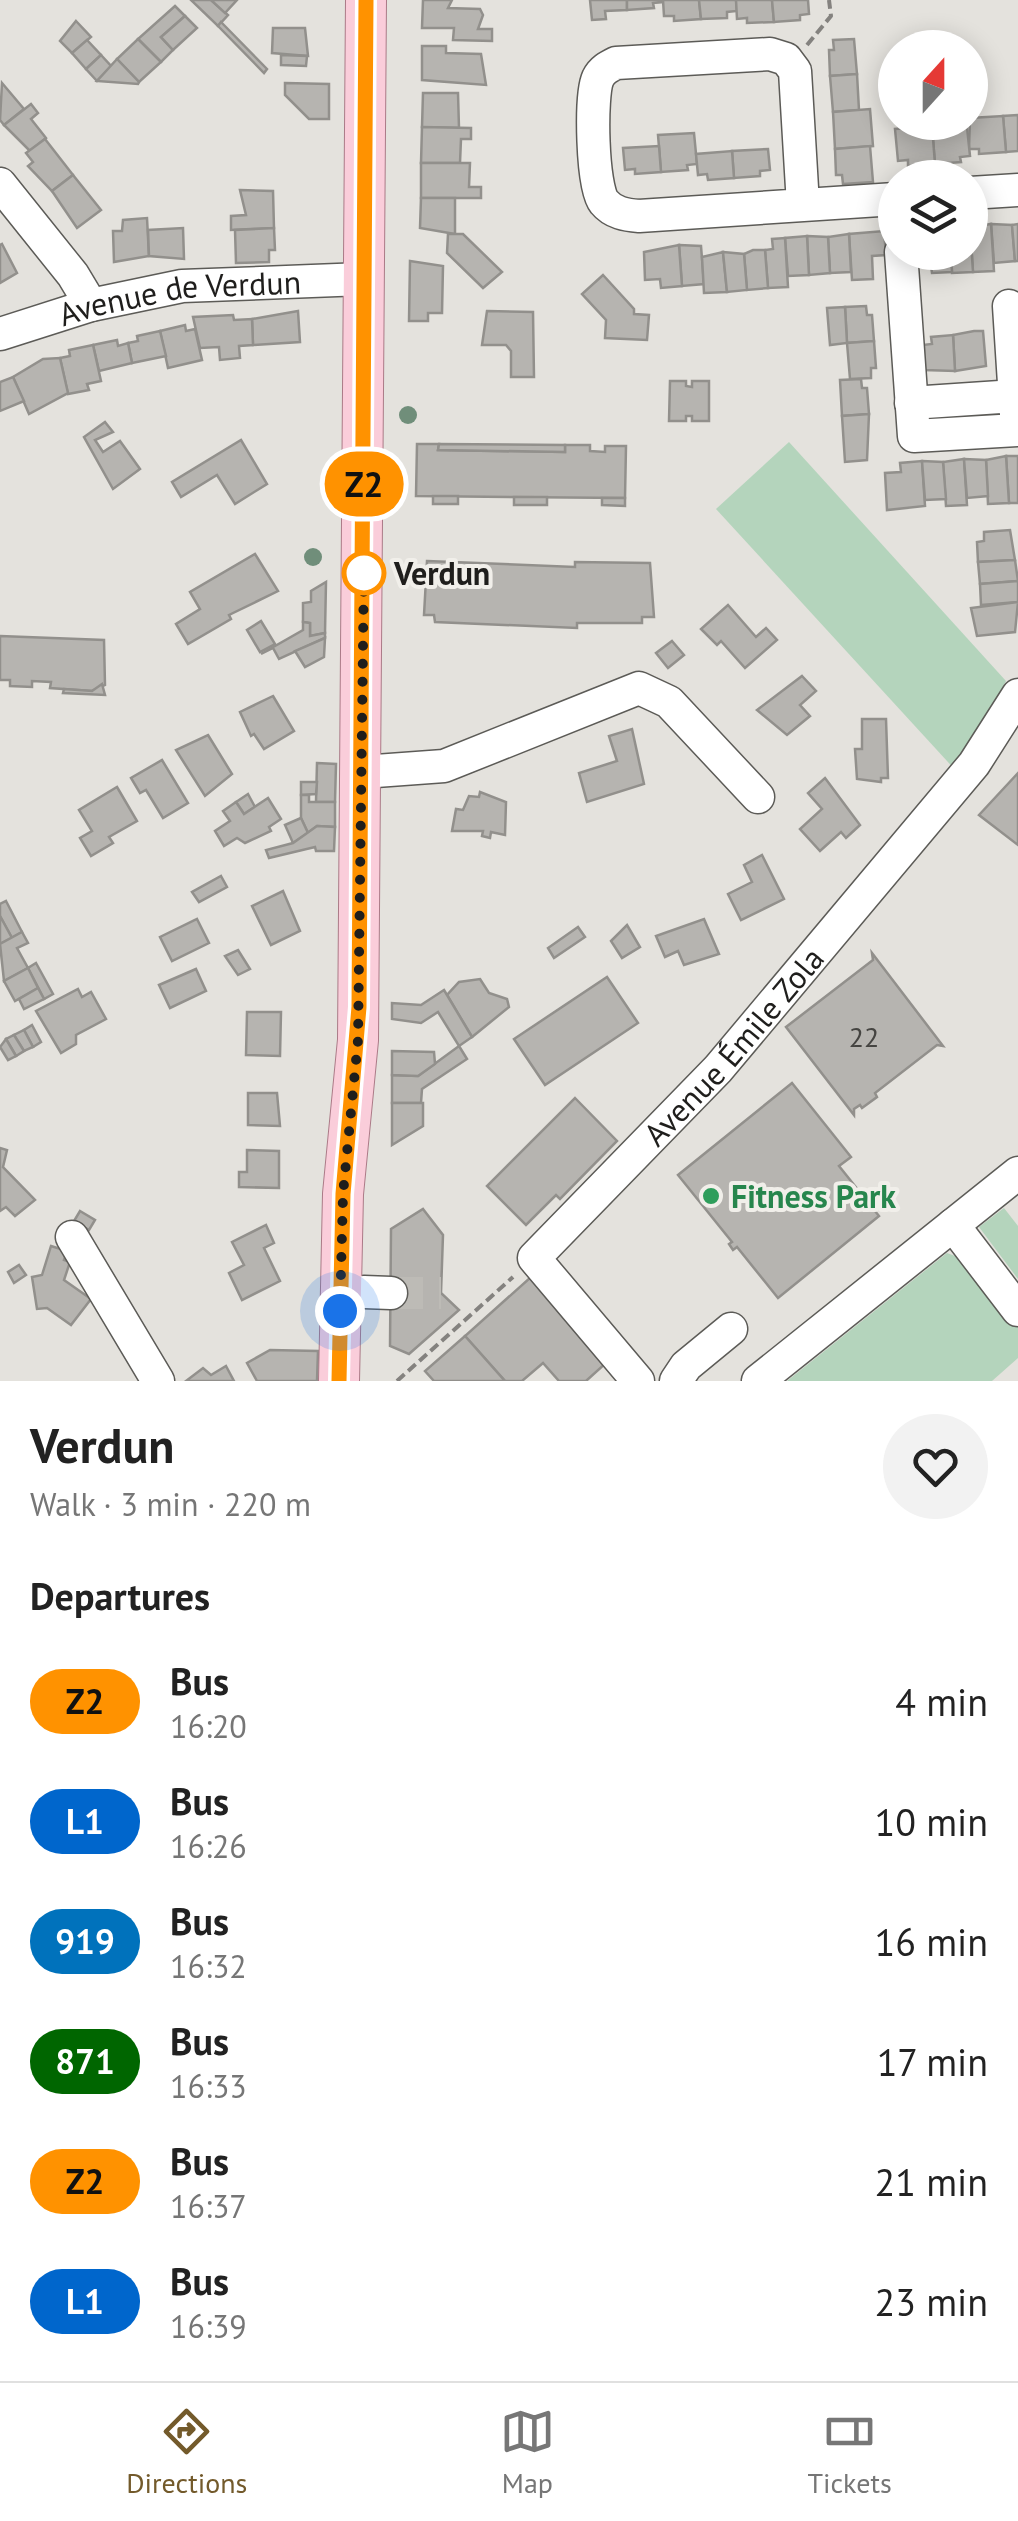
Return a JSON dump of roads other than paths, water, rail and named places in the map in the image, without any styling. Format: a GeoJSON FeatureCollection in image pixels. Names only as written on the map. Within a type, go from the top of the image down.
{"type":"FeatureCollection","features":[{"type":"Feature","properties":{"kind":"main road"},"geometry":{"type":"LineString","coordinates":[[339,1381],[343,1194],[358,1040],[362,772],[364,279],[356,2]]}},
{"type":"Feature","properties":{"kind":"main road"},"geometry":{"type":"LineString","coordinates":[[358,1040],[378,1292],[365,1381]]}},
{"type":"Feature","properties":{"kind":"street"},"geometry":{"type":"LineString","coordinates":[[804,205],[792,64],[770,54],[616,63],[601,73],[595,90],[596,186],[606,206],[640,216],[878,200]]}},
{"type":"Feature","properties":{"kind":"street"},"geometry":{"type":"LineString","coordinates":[[0,184],[73,275],[91,305]]}},
{"type":"Feature","properties":{"kind":"street"},"geometry":{"type":"LineString","coordinates":[[988,192],[1018,190]]}},
{"type":"Feature","properties":{"kind":"street"},"geometry":{"type":"LineString","coordinates":[[902,270],[914,436],[1017,430],[1009,306]]}},
{"type":"Feature","properties":{"kind":"street","name":"Avenue de Verdun"},"geometry":{"type":"LineString","coordinates":[[0,334],[91,305],[199,285],[364,279]]}},
{"type":"Feature","properties":{"kind":"street"},"geometry":{"type":"LineString","coordinates":[[362,772],[444,766],[576,716],[629,690],[648,689],[669,702],[758,797]]}},
{"type":"Feature","properties":{"kind":"street","name":"Avenue Émile Zola"},"geometry":{"type":"LineString","coordinates":[[638,1381],[534,1258],[718,1069],[974,764],[1018,695]]}},
{"type":"Feature","properties":{"kind":"street"},"geometry":{"type":"LineString","coordinates":[[758,1381],[1018,1174]]}},
{"type":"Feature","properties":{"kind":"street"},"geometry":{"type":"LineString","coordinates":[[953,1225],[1018,1310]]}},
{"type":"Feature","properties":{"kind":"street"},"geometry":{"type":"LineString","coordinates":[[72,1237],[158,1381]]}},
{"type":"Feature","properties":{"kind":"street"},"geometry":{"type":"LineString","coordinates":[[676,1381],[686,1366],[731,1329]]}},
{"type":"Feature","properties":{"kind":"tunnel"},"geometry":{"type":"LineString","coordinates":[[391,1293],[441,1293]]}},
{"type":"Feature","properties":{"kind":"place","name":"Verdun"},"geometry":{"type":"Point","coordinates":[364,573]}},
{"type":"Feature","properties":{"kind":"place","name":"Fitness Park"},"geometry":{"type":"Point","coordinates":[711,1196]}}]}
